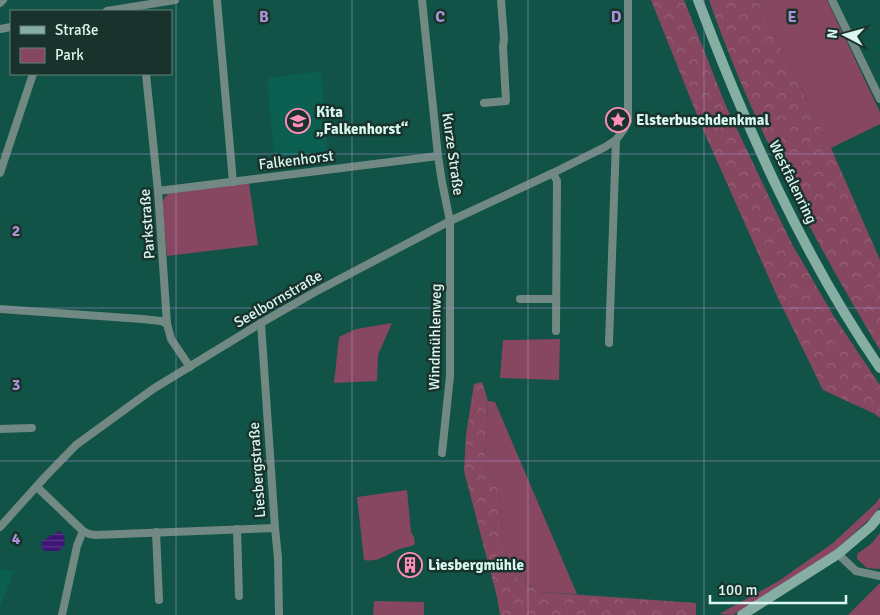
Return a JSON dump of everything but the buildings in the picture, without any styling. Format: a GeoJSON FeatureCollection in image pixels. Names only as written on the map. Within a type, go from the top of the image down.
{"type":"FeatureCollection","features":[{"type":"Feature","properties":{"kind":"main road","name":"Westfalenring"},"geometry":{"type":"LineString","coordinates":[[698,0],[756,143],[800,232],[850,321],[880,368]]}},
{"type":"Feature","properties":{"kind":"main road"},"geometry":{"type":"LineString","coordinates":[[742,615],[838,554],[871,526],[880,515]]}},
{"type":"Feature","properties":{"kind":"street"},"geometry":{"type":"LineString","coordinates":[[0,3],[3,0]]}},
{"type":"Feature","properties":{"kind":"street"},"geometry":{"type":"LineString","coordinates":[[123,10],[139,9],[175,0]]}},
{"type":"Feature","properties":{"kind":"street"},"geometry":{"type":"LineString","coordinates":[[217,0],[233,182]]}},
{"type":"Feature","properties":{"kind":"street","name":"Kurze Straße"},"geometry":{"type":"LineString","coordinates":[[422,0],[438,156],[450,221]]}},
{"type":"Feature","properties":{"kind":"street"},"geometry":{"type":"LineString","coordinates":[[484,103],[506,101],[501,0]]}},
{"type":"Feature","properties":{"kind":"street"},"geometry":{"type":"LineString","coordinates":[[609,343],[616,140],[628,121],[628,0]]}},
{"type":"Feature","properties":{"kind":"street"},"geometry":{"type":"LineString","coordinates":[[832,0],[880,99]]}},
{"type":"Feature","properties":{"kind":"street"},"geometry":{"type":"LineString","coordinates":[[0,172],[33,75]]}},
{"type":"Feature","properties":{"kind":"street","name":"Parkstraße"},"geometry":{"type":"LineString","coordinates":[[146,75],[158,192],[167,324],[171,339],[190,367]]}},
{"type":"Feature","properties":{"kind":"street","name":"Seelbornstraße"},"geometry":{"type":"LineString","coordinates":[[0,527],[76,445],[143,396],[315,292],[450,221],[554,173],[616,140]]}},
{"type":"Feature","properties":{"kind":"street","name":"Falkenhorst"},"geometry":{"type":"LineString","coordinates":[[158,192],[438,156]]}},
{"type":"Feature","properties":{"kind":"street"},"geometry":{"type":"LineString","coordinates":[[554,173],[557,181],[556,331]]}},
{"type":"Feature","properties":{"kind":"street","name":"Windmühlenweg"},"geometry":{"type":"LineString","coordinates":[[442,453],[450,376],[450,221]]}},
{"type":"Feature","properties":{"kind":"street"},"geometry":{"type":"LineString","coordinates":[[520,299],[556,299]]}},
{"type":"Feature","properties":{"kind":"street"},"geometry":{"type":"LineString","coordinates":[[0,309],[142,319],[161,321],[167,324]]}},
{"type":"Feature","properties":{"kind":"street","name":"Liesbergstraße"},"geometry":{"type":"LineString","coordinates":[[261,323],[278,558],[280,615]]}},
{"type":"Feature","properties":{"kind":"street"},"geometry":{"type":"LineString","coordinates":[[0,429],[32,428]]}},
{"type":"Feature","properties":{"kind":"street"},"geometry":{"type":"LineString","coordinates":[[37,486],[88,534],[275,528]]}},
{"type":"Feature","properties":{"kind":"street"},"geometry":{"type":"LineString","coordinates":[[237,529],[239,596]]}},
{"type":"Feature","properties":{"kind":"street"},"geometry":{"type":"LineString","coordinates":[[62,615],[77,546],[83,531]]}},
{"type":"Feature","properties":{"kind":"street"},"geometry":{"type":"LineString","coordinates":[[156,532],[159,600]]}},
{"type":"Feature","properties":{"kind":"street"},"geometry":{"type":"LineString","coordinates":[[838,554],[856,571],[880,576]]}},
{"type":"Feature","properties":{"kind":"shaded area","name":"Kita „Falkenhorst“"},"geometry":{"type":"Polygon","coordinates":[[[321,71],[329,163],[275,168],[267,78],[321,71]]]}},
{"type":"Feature","properties":{"kind":"shaded area"},"geometry":{"type":"Polygon","coordinates":[[[59,531],[64,535],[65,544],[59,551],[43,550],[41,546],[42,541],[59,531]]]}},
{"type":"Feature","properties":{"kind":"shaded area"},"geometry":{"type":"Polygon","coordinates":[[[0,569],[14,571],[0,608],[0,569]]]}},
{"type":"Feature","properties":{"kind":"green space"},"geometry":{"type":"Polygon","coordinates":[[[651,0],[684,0],[726,106],[792,244],[833,315],[880,385],[880,418],[823,390],[777,296],[701,125],[651,0]]]}},
{"type":"Feature","properties":{"kind":"green space"},"geometry":{"type":"Polygon","coordinates":[[[709,0],[757,0],[831,148],[880,260],[880,350],[831,266],[764,136],[744,91],[709,0]]]}},
{"type":"Feature","properties":{"kind":"green space"},"geometry":{"type":"Polygon","coordinates":[[[757,0],[827,0],[880,112],[880,124],[831,148],[757,0]]]}},
{"type":"Feature","properties":{"kind":"green space"},"geometry":{"type":"Polygon","coordinates":[[[249,183],[258,245],[167,256],[162,202],[169,193],[249,183]]]}},
{"type":"Feature","properties":{"kind":"green space"},"geometry":{"type":"Polygon","coordinates":[[[392,323],[378,355],[377,381],[334,383],[339,337],[356,329],[392,323]]]}},
{"type":"Feature","properties":{"kind":"green space"},"geometry":{"type":"Polygon","coordinates":[[[560,339],[559,380],[500,378],[503,340],[560,339]]]}},
{"type":"Feature","properties":{"kind":"green space"},"geometry":{"type":"Polygon","coordinates":[[[482,382],[488,401],[485,465],[499,492],[503,546],[518,578],[541,592],[696,603],[696,615],[500,615],[464,471],[466,435],[474,384],[482,382]]]}},
{"type":"Feature","properties":{"kind":"green space"},"geometry":{"type":"Polygon","coordinates":[[[488,401],[495,402],[577,594],[541,592],[518,578],[503,546],[499,492],[485,465],[488,401]]]}},
{"type":"Feature","properties":{"kind":"green space"},"geometry":{"type":"Polygon","coordinates":[[[407,490],[411,532],[415,544],[378,559],[364,560],[357,497],[407,490]]]}},
{"type":"Feature","properties":{"kind":"green space"},"geometry":{"type":"Polygon","coordinates":[[[880,497],[880,507],[872,517],[831,554],[733,615],[719,614],[777,582],[833,543],[880,497]]]}},
{"type":"Feature","properties":{"kind":"green space"},"geometry":{"type":"Polygon","coordinates":[[[880,533],[880,569],[867,568],[857,559],[857,554],[871,544],[880,533]]]}},
{"type":"Feature","properties":{"kind":"green space"},"geometry":{"type":"Polygon","coordinates":[[[880,583],[880,615],[848,615],[880,583]]]}},
{"type":"Feature","properties":{"kind":"green space"},"geometry":{"type":"Polygon","coordinates":[[[374,601],[424,602],[424,615],[373,615],[374,601]]]}},
{"type":"Feature","properties":{"kind":"place","name":"Elsterbuschdenkmal"},"geometry":{"type":"Point","coordinates":[618,120]}},
{"type":"Feature","properties":{"kind":"place","name":"Kita „Falkenhorst“"},"geometry":{"type":"Point","coordinates":[298,121]}},
{"type":"Feature","properties":{"kind":"place","name":"Liesbergmühle"},"geometry":{"type":"Point","coordinates":[410,565]}}]}
